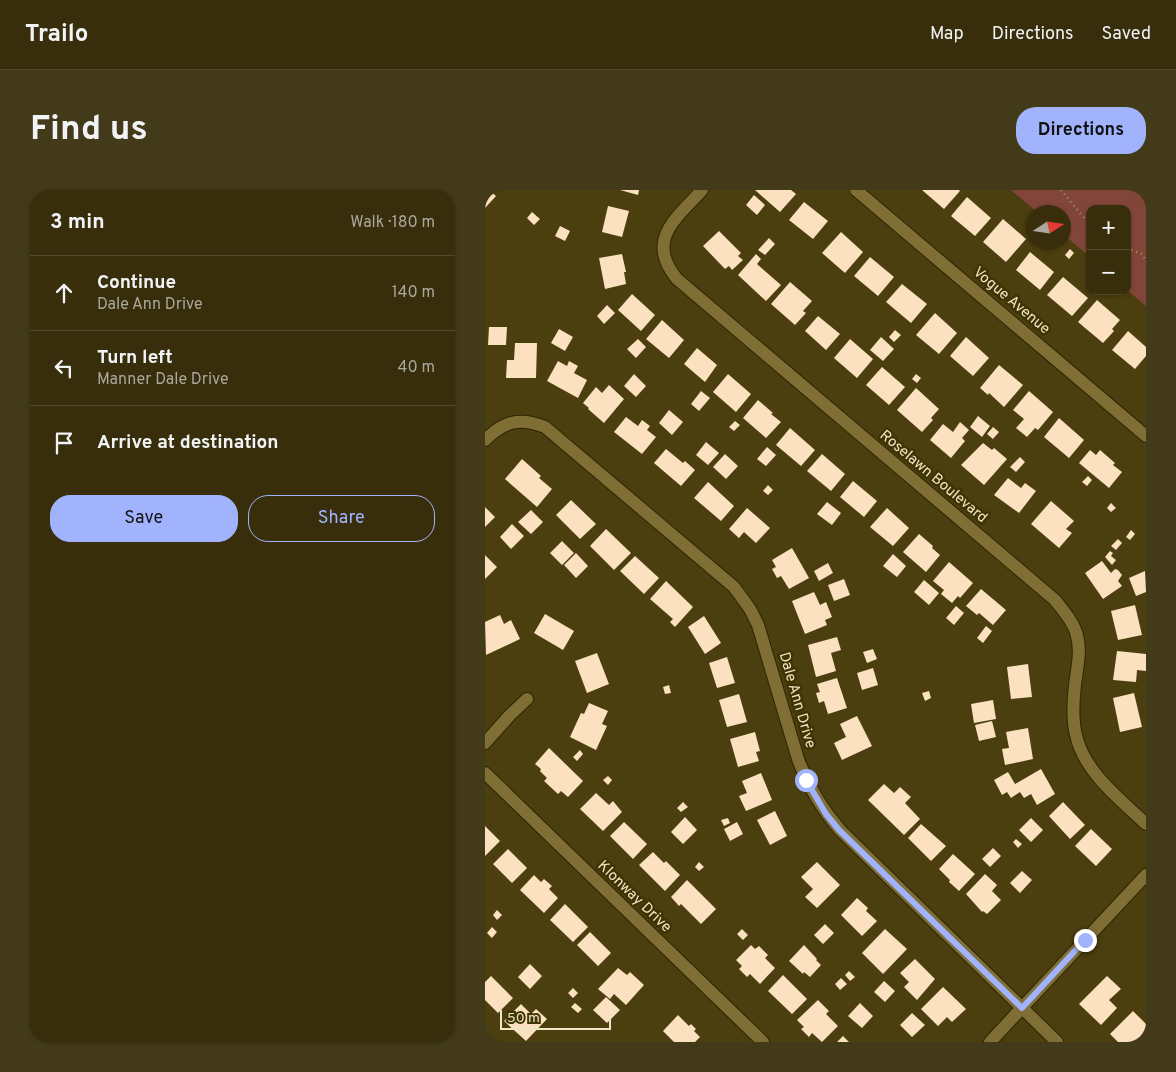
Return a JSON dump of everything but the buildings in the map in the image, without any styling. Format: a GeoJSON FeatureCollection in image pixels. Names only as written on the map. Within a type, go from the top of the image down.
{"type":"FeatureCollection","features":[{"type":"Feature","properties":{"kind":"street","name":"Roselawn Boulevard"},"geometry":{"type":"LineString","coordinates":[[702,190],[667,230],[664,242],[664,255],[670,270],[685,286],[1055,600],[1065,612],[1075,632],[1078,644],[1072,710],[1076,736],[1084,757],[1091,768],[1146,824]]}},
{"type":"Feature","properties":{"kind":"street","name":"Vogue Avenue"},"geometry":{"type":"LineString","coordinates":[[856,190],[1146,436]]}},
{"type":"Feature","properties":{"kind":"street","name":"Dale Ann Drive"},"geometry":{"type":"LineString","coordinates":[[485,440],[507,423],[533,422],[545,427],[734,587],[759,625],[798,759],[809,786],[826,814],[839,830],[1057,1042]]}},
{"type":"Feature","properties":{"kind":"street"},"geometry":{"type":"LineString","coordinates":[[485,743],[527,699]]}},
{"type":"Feature","properties":{"kind":"street","name":"Klonway Drive"},"geometry":{"type":"LineString","coordinates":[[485,773],[763,1042]]}},
{"type":"Feature","properties":{"kind":"street"},"geometry":{"type":"LineString","coordinates":[[990,1042],[1146,875]]}},
{"type":"Feature","properties":{"kind":"path"},"geometry":{"type":"LineString","coordinates":[[1061,190],[1086,220]]}},
{"type":"Feature","properties":{"kind":"path"},"geometry":{"type":"LineString","coordinates":[[1131,250],[1142,254],[1146,261]]}},
{"type":"Feature","properties":{"kind":"shaded area"},"geometry":{"type":"Polygon","coordinates":[[[1011,190],[1146,190],[1146,306],[1131,293],[1131,205],[1086,205],[1086,254],[1071,241],[1071,205],[1029,205],[1011,190]]]}},
{"type":"Feature","properties":{"kind":"route"},"geometry":{"type":"LineString","coordinates":[[806,780],[815,798],[839,830],[1022,1008],[1085,940]]}}]}
